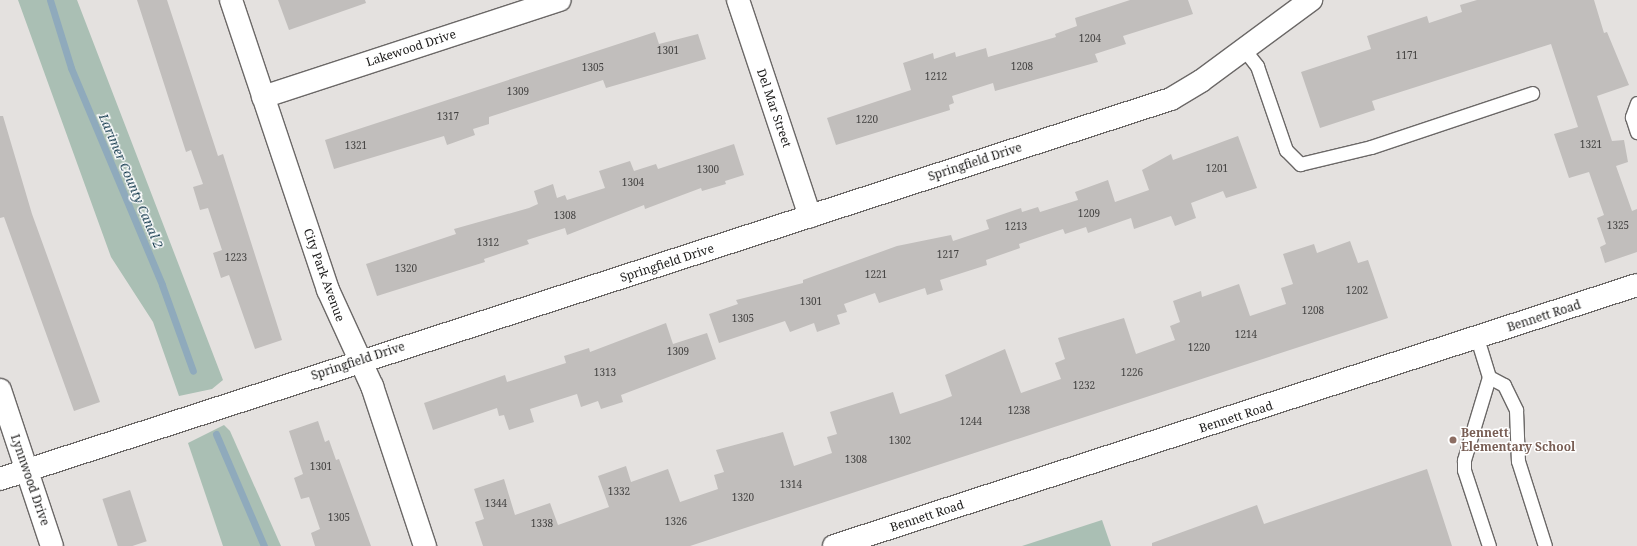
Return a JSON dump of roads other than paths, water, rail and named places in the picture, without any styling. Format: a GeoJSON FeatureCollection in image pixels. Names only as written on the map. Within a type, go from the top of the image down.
{"type":"FeatureCollection","features":[{"type":"Feature","properties":{"kind":"street","name":"City Park Avenue"},"geometry":{"type":"LineString","coordinates":[[231,0],[328,290],[360,360],[425,546]]}},
{"type":"Feature","properties":{"kind":"street","name":"Lakewood Drive"},"geometry":{"type":"LineString","coordinates":[[263,97],[560,0]]}},
{"type":"Feature","properties":{"kind":"street","name":"Del Mar Street"},"geometry":{"type":"LineString","coordinates":[[738,0],[810,216]]}},
{"type":"Feature","properties":{"kind":"street","name":"Springfield Drive"},"geometry":{"type":"LineString","coordinates":[[0,480],[360,360],[1171,99],[1201,81],[1243,48],[1311,0]]}},
{"type":"Feature","properties":{"kind":"street","name":"Bennett Road"},"geometry":{"type":"LineString","coordinates":[[834,546],[1637,285]]}},
{"type":"Feature","properties":{"kind":"street","name":"Lynnwood Drive"},"geometry":{"type":"LineString","coordinates":[[0,390],[52,546]]}},
{"type":"Feature","properties":{"kind":"lane"},"geometry":{"type":"LineString","coordinates":[[1243,48],[1257,66],[1286,150],[1300,164],[1371,147],[1532,93]]}},
{"type":"Feature","properties":{"kind":"lane"},"geometry":{"type":"LineString","coordinates":[[1637,103],[1632,117],[1637,132]]}},
{"type":"Feature","properties":{"kind":"lane"},"geometry":{"type":"LineString","coordinates":[[1477,338],[1489,377],[1464,460],[1489,546]]}},
{"type":"Feature","properties":{"kind":"lane"},"geometry":{"type":"LineString","coordinates":[[1489,377],[1504,384],[1516,410],[1518,461],[1545,546]]}},
{"type":"Feature","properties":{"kind":"waterway","name":"Larimer County Canal 2"},"geometry":{"type":"LineString","coordinates":[[50,0],[71,68],[162,285],[193,371]]}},
{"type":"Feature","properties":{"kind":"waterway","name":"Larimer County Canal 2"},"geometry":{"type":"LineString","coordinates":[[216,434],[264,546]]}},
{"type":"Feature","properties":{"kind":"place","name":"Bennett Elementary School"},"geometry":{"type":"Point","coordinates":[1453,440]}}]}
